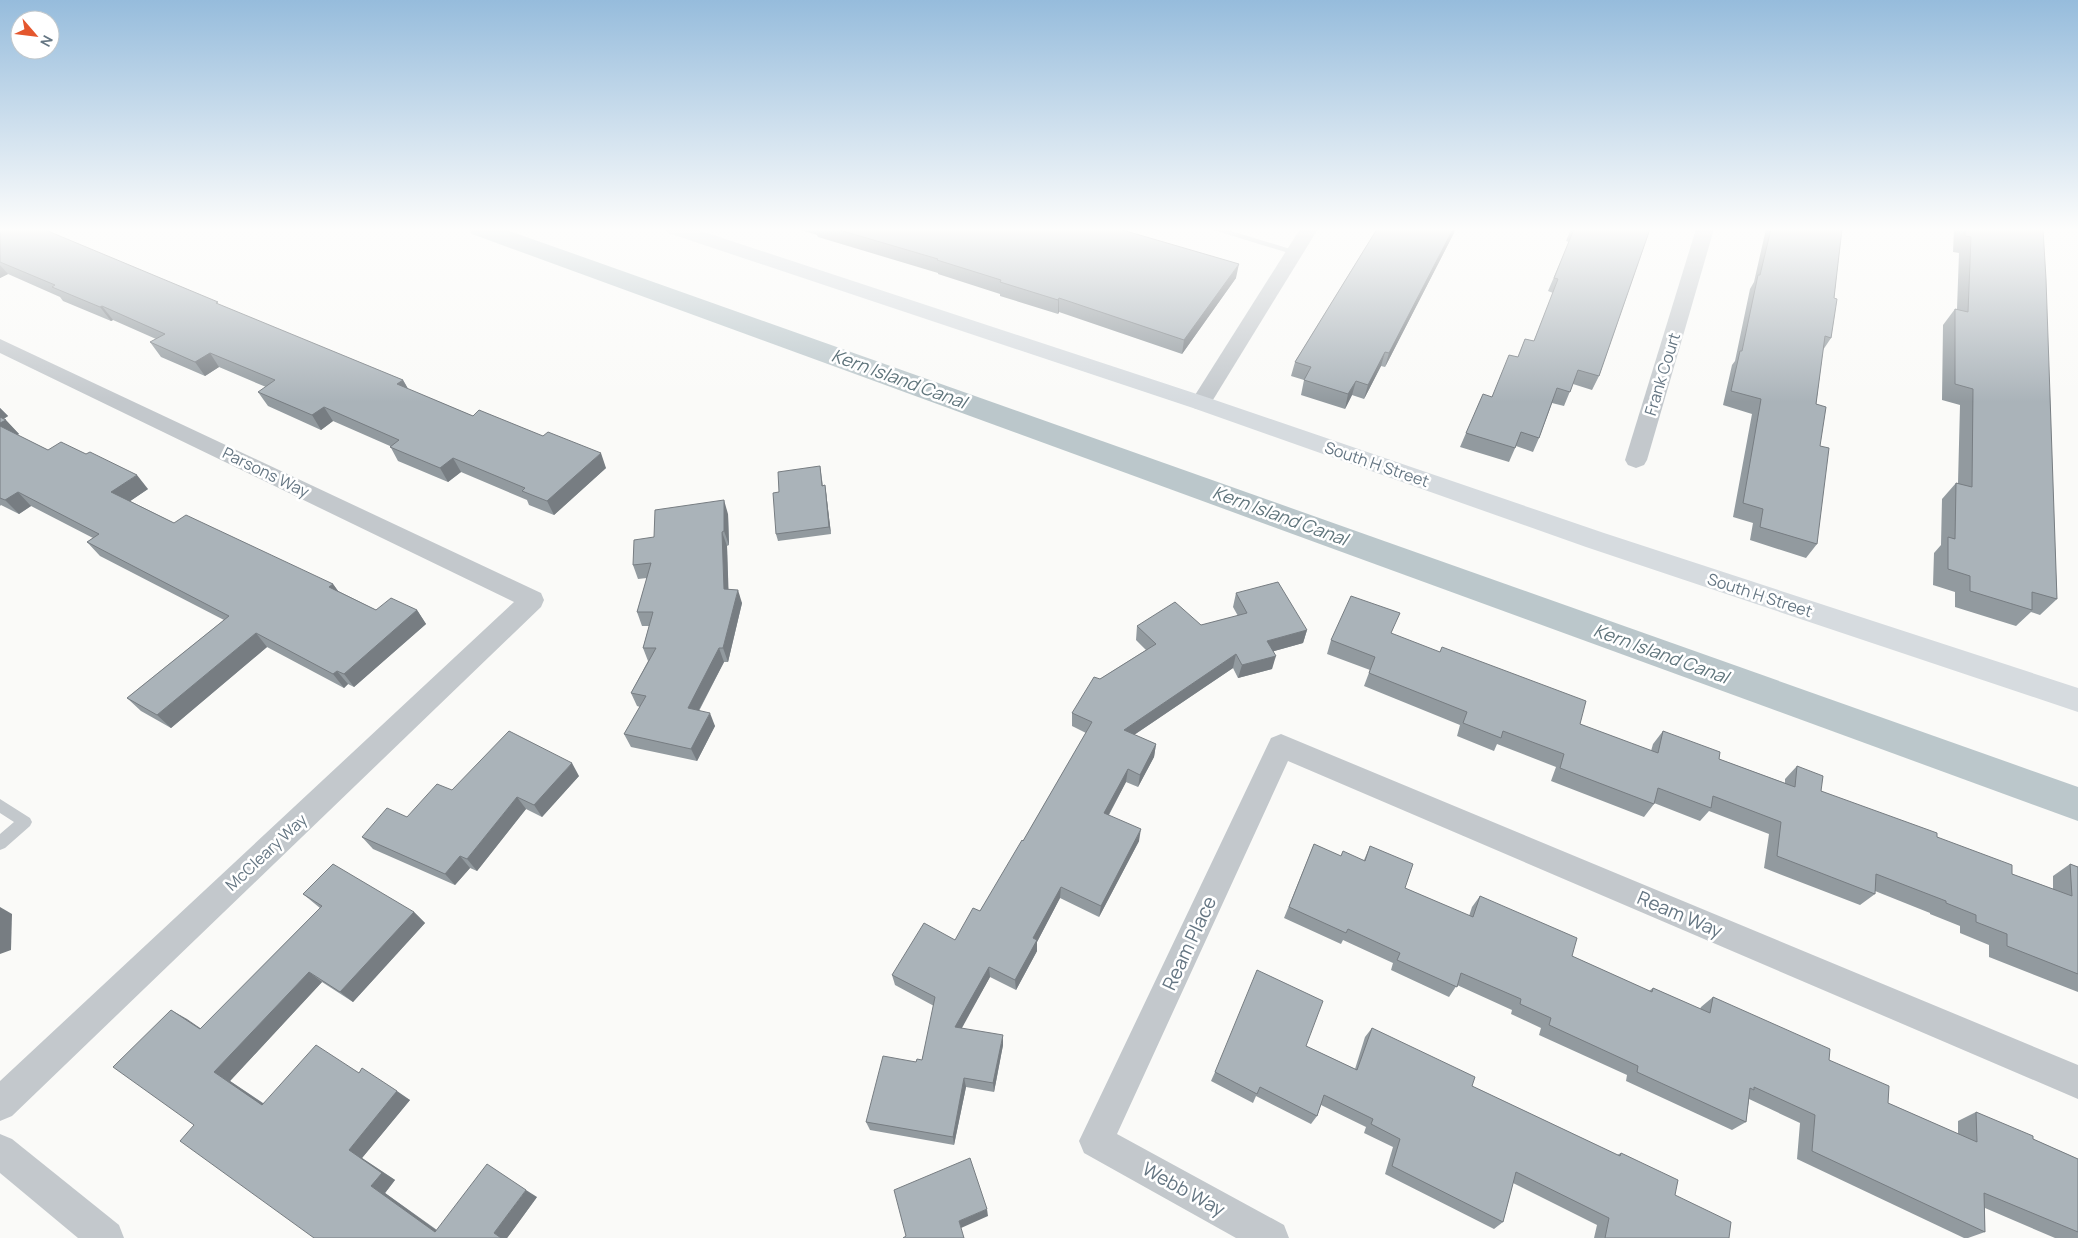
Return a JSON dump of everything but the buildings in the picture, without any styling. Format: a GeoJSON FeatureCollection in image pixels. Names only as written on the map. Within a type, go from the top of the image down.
{"type":"FeatureCollection","features":[{"type":"Feature","properties":{"kind":"street","name":"South H Street"},"geometry":{"type":"LineString","coordinates":[[850,287],[1201,403],[1595,540],[2078,700]]}},
{"type":"Feature","properties":{"kind":"street"},"geometry":{"type":"LineString","coordinates":[[1201,403],[1273,287]]}},
{"type":"Feature","properties":{"kind":"street","name":"Frank Court"},"geometry":{"type":"LineString","coordinates":[[1636,460],[1688,287]]}},
{"type":"Feature","properties":{"kind":"street","name":"Parsons Way"},"geometry":{"type":"LineString","coordinates":[[0,345],[532,600]]}},
{"type":"Feature","properties":{"kind":"street","name":"McCleary Way"},"geometry":{"type":"LineString","coordinates":[[0,1104],[532,600]]}},
{"type":"Feature","properties":{"kind":"street","name":"Ream Way"},"geometry":{"type":"LineString","coordinates":[[1281,746],[2078,1082]]}},
{"type":"Feature","properties":{"kind":"street","name":"Ream Place"},"geometry":{"type":"LineString","coordinates":[[1096,1140],[1281,746]]}},
{"type":"Feature","properties":{"kind":"street","name":"Webb Way"},"geometry":{"type":"LineString","coordinates":[[1096,1140],[1271,1238]]}},
{"type":"Feature","properties":{"kind":"street"},"geometry":{"type":"LineString","coordinates":[[0,1151],[106,1238]]}},
{"type":"Feature","properties":{"kind":"lane"},"geometry":{"type":"LineString","coordinates":[[0,805],[25,822],[0,843]]}},
{"type":"Feature","properties":{"kind":"waterway","name":"Kern Island Canal"},"geometry":{"type":"LineString","coordinates":[[641,287],[2078,804]]}}]}
